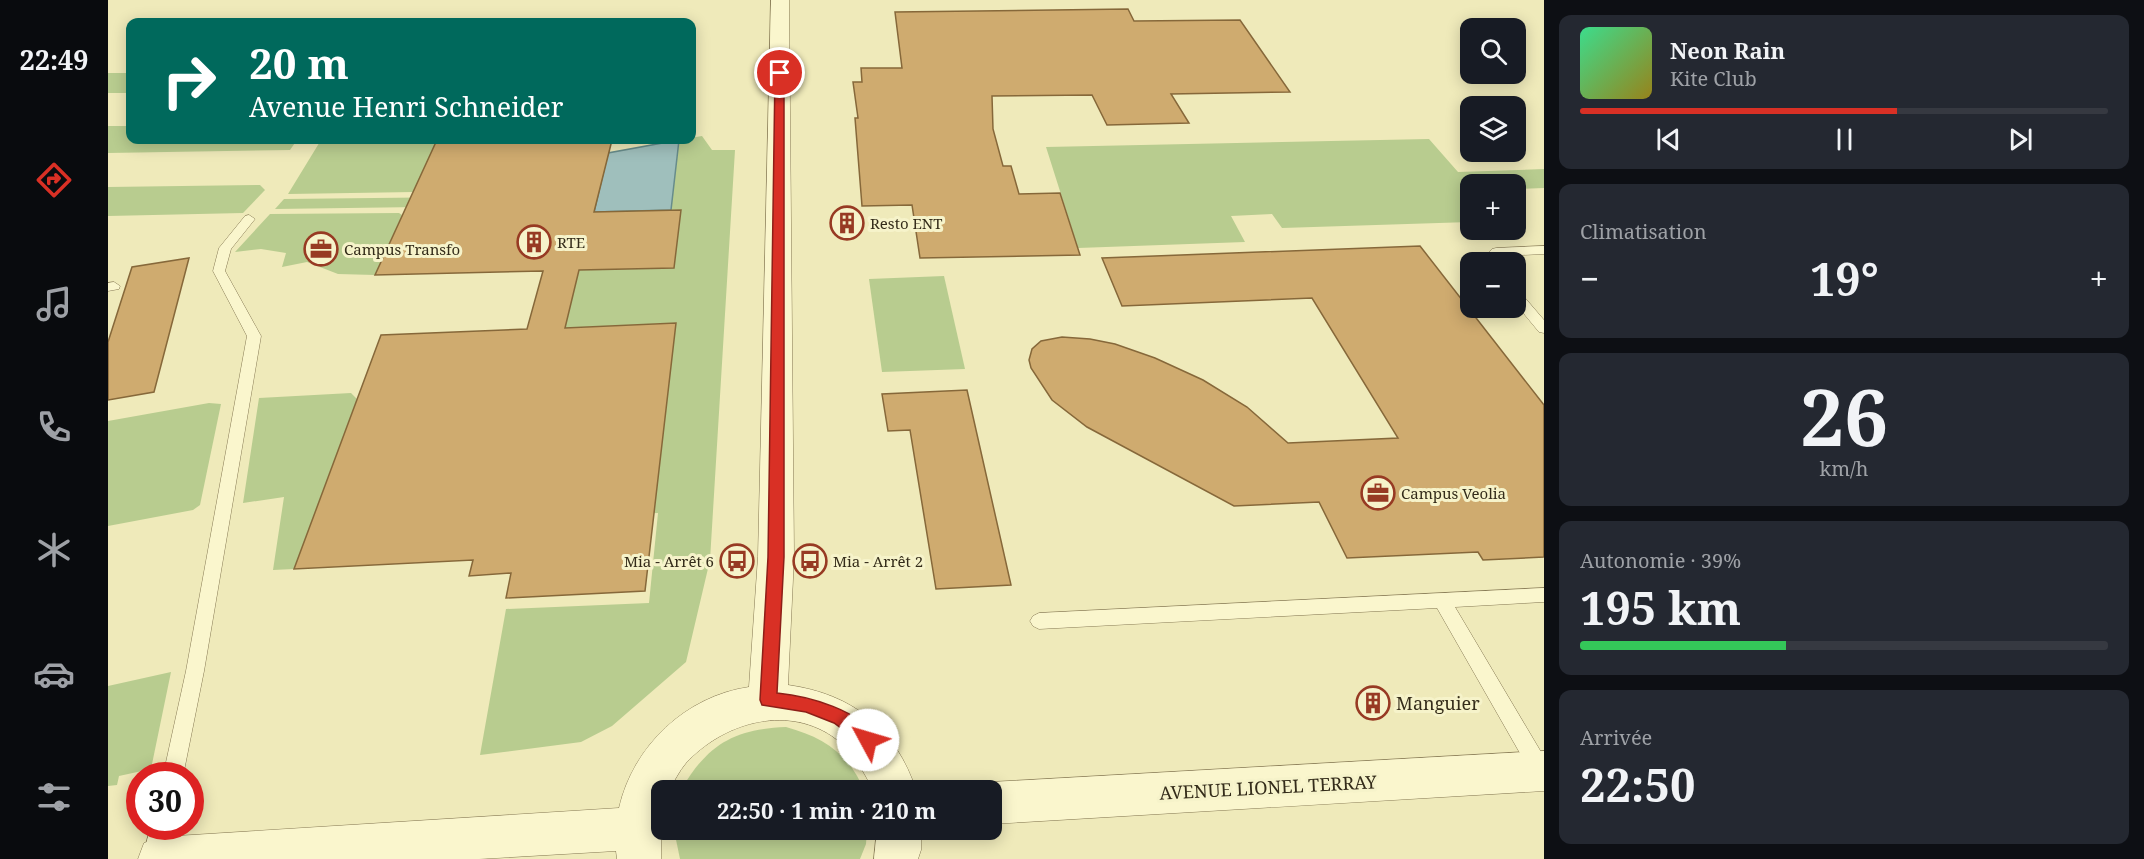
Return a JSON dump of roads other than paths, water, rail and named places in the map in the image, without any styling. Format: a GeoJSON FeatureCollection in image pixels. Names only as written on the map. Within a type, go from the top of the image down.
{"type":"FeatureCollection","features":[{"type":"Feature","properties":{"kind":"street"},"geometry":{"type":"LineString","coordinates":[[768,700],[776,557],[780,0]]}},
{"type":"Feature","properties":{"kind":"street"},"geometry":{"type":"LineString","coordinates":[[160,859],[569,831],[638,844],[646,788],[667,752],[697,724],[733,706],[768,700],[807,704],[840,718],[868,740],[888,770],[892,780]]}},
{"type":"Feature","properties":{"kind":"street","name":"AVENUE LIONEL TERRAY"},"geometry":{"type":"LineString","coordinates":[[1002,802],[1542,771]]}},
{"type":"Feature","properties":{"kind":"street"},"geometry":{"type":"LineString","coordinates":[[896,859],[899,840]]}},
{"type":"Feature","properties":{"kind":"lane"},"geometry":{"type":"LineString","coordinates":[[176,762],[195,671],[254,336],[219,271],[225,248],[249,219]]}},
{"type":"Feature","properties":{"kind":"lane"},"geometry":{"type":"LineString","coordinates":[[1496,252],[1544,250]]}},
{"type":"Feature","properties":{"kind":"lane"},"geometry":{"type":"LineString","coordinates":[[1526,308],[1544,329]]}},
{"type":"Feature","properties":{"kind":"lane"},"geometry":{"type":"LineString","coordinates":[[1039,621],[1544,595]]}},
{"type":"Feature","properties":{"kind":"lane"},"geometry":{"type":"LineString","coordinates":[[1442,601],[1542,771]]}},
{"type":"Feature","properties":{"kind":"lane"},"geometry":{"type":"LineString","coordinates":[[153,859],[158,840]]}},
{"type":"Feature","properties":{"kind":"water"},"geometry":{"type":"Polygon","coordinates":[[[657,144],[679,144],[671,210],[594,212],[608,153],[657,144]]]}},
{"type":"Feature","properties":{"kind":"place","name":"Resto ENT"},"geometry":{"type":"Point","coordinates":[847,223]}},
{"type":"Feature","properties":{"kind":"place","name":"RTE"},"geometry":{"type":"Point","coordinates":[534,242]}},
{"type":"Feature","properties":{"kind":"place","name":"Campus Transfo"},"geometry":{"type":"Point","coordinates":[321,249]}},
{"type":"Feature","properties":{"kind":"place","name":"Campus Veolia"},"geometry":{"type":"Point","coordinates":[1378,493]}},
{"type":"Feature","properties":{"kind":"place","name":"Mia - Arrêt 6"},"geometry":{"type":"Point","coordinates":[737,561]}},
{"type":"Feature","properties":{"kind":"place","name":"Mia - Arrêt 2"},"geometry":{"type":"Point","coordinates":[810,561]}},
{"type":"Feature","properties":{"kind":"place","name":"Manguier"},"geometry":{"type":"Point","coordinates":[1373,703]}}]}
